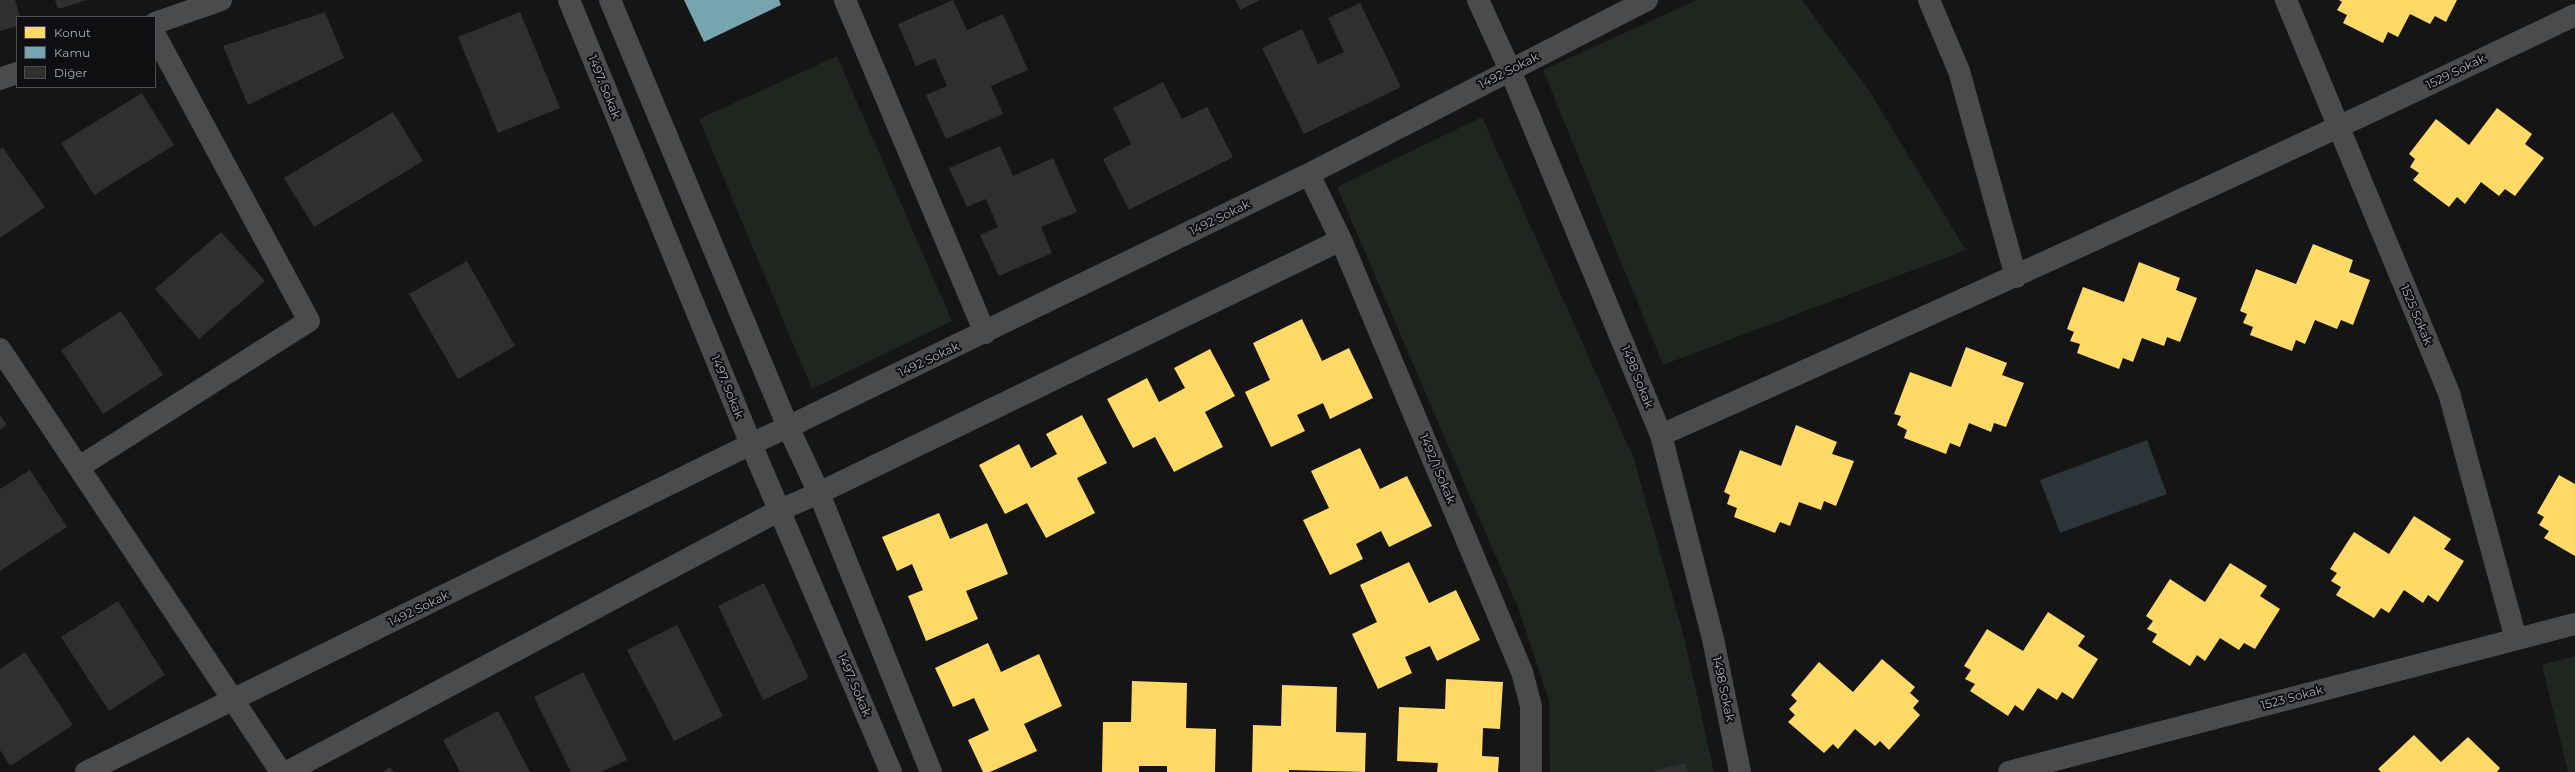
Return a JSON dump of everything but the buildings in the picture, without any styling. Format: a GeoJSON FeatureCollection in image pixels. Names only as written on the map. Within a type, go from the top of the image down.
{"type":"FeatureCollection","features":[{"type":"Feature","properties":{"kind":"street"},"geometry":{"type":"LineString","coordinates":[[156,24],[221,0]]}},
{"type":"Feature","properties":{"kind":"street","name":"1497. Sokak"},"geometry":{"type":"LineString","coordinates":[[569,0],[751,444],[891,772]]}},
{"type":"Feature","properties":{"kind":"street"},"geometry":{"type":"LineString","coordinates":[[610,0],[788,427],[819,493],[931,772]]}},
{"type":"Feature","properties":{"kind":"street"},"geometry":{"type":"LineString","coordinates":[[845,0],[985,333]]}},
{"type":"Feature","properties":{"kind":"street","name":"1498 Sokak"},"geometry":{"type":"LineString","coordinates":[[1478,0],[1510,70],[1660,435],[1713,639],[1740,772]]}},
{"type":"Feature","properties":{"kind":"street","name":"1492 Sokak"},"geometry":{"type":"LineString","coordinates":[[86,772],[751,444],[985,333],[1310,174],[1647,0]]}},
{"type":"Feature","properties":{"kind":"street"},"geometry":{"type":"LineString","coordinates":[[1929,0],[1959,71],[2016,277]]}},
{"type":"Feature","properties":{"kind":"street","name":"1525 Sokak"},"geometry":{"type":"LineString","coordinates":[[2286,0],[2337,128],[2449,393],[2516,639]]}},
{"type":"Feature","properties":{"kind":"street","name":"1529 Sokak"},"geometry":{"type":"LineString","coordinates":[[1660,435],[2016,277],[2337,128],[2575,15]]}},
{"type":"Feature","properties":{"kind":"street"},"geometry":{"type":"LineString","coordinates":[[79,468],[309,321],[156,36]]}},
{"type":"Feature","properties":{"kind":"street"},"geometry":{"type":"LineString","coordinates":[[0,79],[16,73]]}},
{"type":"Feature","properties":{"kind":"street","name":"1492/1 Sokak"},"geometry":{"type":"LineString","coordinates":[[1310,174],[1341,240],[1522,672],[1531,706],[1531,772]]}},
{"type":"Feature","properties":{"kind":"street"},"geometry":{"type":"LineString","coordinates":[[287,772],[780,510],[819,493],[1341,240]]}},
{"type":"Feature","properties":{"kind":"street"},"geometry":{"type":"LineString","coordinates":[[0,348],[232,701],[281,772]]}},
{"type":"Feature","properties":{"kind":"street","name":"1523 Sokak"},"geometry":{"type":"LineString","coordinates":[[2009,772],[2076,763],[2516,639],[2575,624]]}},
{"type":"Feature","properties":{"kind":"shaded area"},"geometry":{"type":"Polygon","coordinates":[[[1697,0],[1802,0],[1868,89],[1966,250],[1663,365],[1543,70],[1697,0]]]}},
{"type":"Feature","properties":{"kind":"shaded area"},"geometry":{"type":"Polygon","coordinates":[[[837,56],[952,321],[812,389],[699,119],[837,56]]]}},
{"type":"Feature","properties":{"kind":"shaded area"},"geometry":{"type":"Polygon","coordinates":[[[1482,117],[1634,459],[1685,641],[1714,772],[1550,772],[1549,701],[1519,610],[1337,187],[1482,117]]]}},
{"type":"Feature","properties":{"kind":"shaded area"},"geometry":{"type":"Polygon","coordinates":[[[2147,440],[2167,494],[2060,533],[2040,480],[2147,440]]]}},
{"type":"Feature","properties":{"kind":"shaded area"},"geometry":{"type":"Polygon","coordinates":[[[2575,656],[2575,772],[2568,772],[2542,665],[2575,656]]]}}]}
